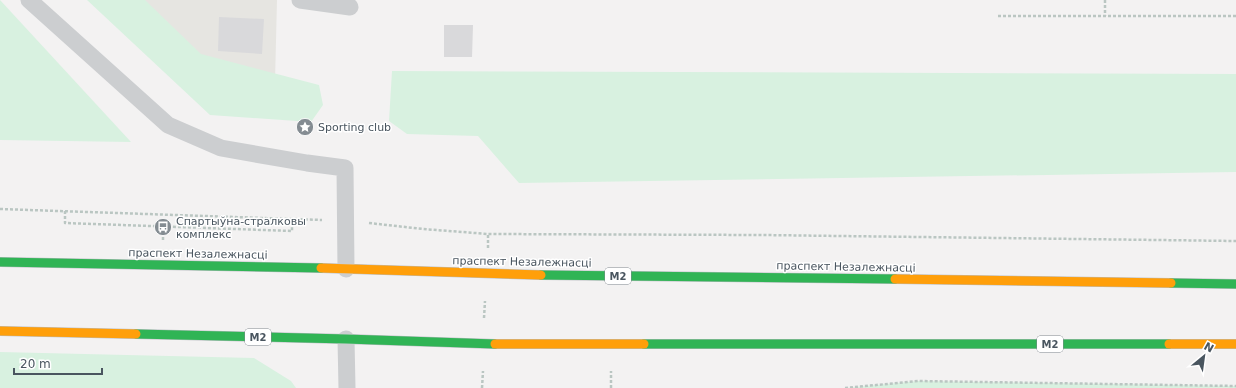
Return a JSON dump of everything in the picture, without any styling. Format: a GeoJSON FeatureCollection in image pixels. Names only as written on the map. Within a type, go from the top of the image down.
{"type":"FeatureCollection","features":[{"type":"Feature","properties":{"kind":"highway","name":"праспект Незалежнасці"},"geometry":{"type":"LineString","coordinates":[[0,262],[346,269],[486,274],[1236,284]]}},
{"type":"Feature","properties":{"kind":"highway","name":"М2"},"geometry":{"type":"LineString","coordinates":[[0,331],[346,339],[484,344],[1236,344]]}},
{"type":"Feature","properties":{"kind":"lane"},"geometry":{"type":"LineString","coordinates":[[29,0],[168,125],[221,148],[345,168],[346,269]]}},
{"type":"Feature","properties":{"kind":"lane"},"geometry":{"type":"LineString","coordinates":[[300,0],[350,8]]}},
{"type":"Feature","properties":{"kind":"lane"},"geometry":{"type":"LineString","coordinates":[[346,339],[347,388]]}},
{"type":"Feature","properties":{"kind":"path"},"geometry":{"type":"LineString","coordinates":[[1105,0],[1106,16]]}},
{"type":"Feature","properties":{"kind":"path"},"geometry":{"type":"LineString","coordinates":[[998,16],[1236,16]]}},
{"type":"Feature","properties":{"kind":"path"},"geometry":{"type":"LineString","coordinates":[[0,209],[346,220],[424,230],[488,234],[762,235],[1236,242]]}},
{"type":"Feature","properties":{"kind":"path"},"geometry":{"type":"LineString","coordinates":[[65,211],[65,223],[292,231],[292,219]]}},
{"type":"Feature","properties":{"kind":"path"},"geometry":{"type":"LineString","coordinates":[[482,388],[488,234]]}},
{"type":"Feature","properties":{"kind":"path"},"geometry":{"type":"LineString","coordinates":[[845,388],[918,381],[1236,386]]}},
{"type":"Feature","properties":{"kind":"shaded area"},"geometry":{"type":"Polygon","coordinates":[[[110,0],[277,0],[275,82],[198,81],[110,0]]]}},
{"type":"Feature","properties":{"kind":"green space"},"geometry":{"type":"Polygon","coordinates":[[[0,0],[131,142],[0,140],[0,0]]]}},
{"type":"Feature","properties":{"kind":"green space"},"geometry":{"type":"Polygon","coordinates":[[[87,0],[145,0],[201,54],[319,85],[323,105],[311,122],[210,115],[87,0]]]}},
{"type":"Feature","properties":{"kind":"green space"},"geometry":{"type":"Polygon","coordinates":[[[392,71],[1236,74],[1236,172],[519,183],[478,136],[407,134],[389,121],[392,71]]]}},
{"type":"Feature","properties":{"kind":"green space"},"geometry":{"type":"Polygon","coordinates":[[[0,352],[254,358],[291,381],[296,388],[0,388],[0,352]]]}},
{"type":"Feature","properties":{"kind":"green space"},"geometry":{"type":"Polygon","coordinates":[[[918,381],[1236,386],[1236,388],[845,388],[918,381]]]}},
{"type":"Feature","properties":{"kind":"building"},"geometry":{"type":"Polygon","coordinates":[[[219,17],[264,19],[262,54],[218,51],[219,17]]]}},
{"type":"Feature","properties":{"kind":"building"},"geometry":{"type":"Polygon","coordinates":[[[444,25],[473,25],[472,57],[444,57],[444,25]]]}},
{"type":"Feature","properties":{"kind":"traffic: fast"},"geometry":{"type":"LineString","coordinates":[[0,262],[321,268]]}},
{"type":"Feature","properties":{"kind":"traffic: fast"},"geometry":{"type":"LineString","coordinates":[[541,275],[895,279]]}},
{"type":"Feature","properties":{"kind":"traffic: fast"},"geometry":{"type":"LineString","coordinates":[[1171,283],[1236,284]]}},
{"type":"Feature","properties":{"kind":"traffic: fast"},"geometry":{"type":"LineString","coordinates":[[136,334],[495,344]]}},
{"type":"Feature","properties":{"kind":"traffic: fast"},"geometry":{"type":"LineString","coordinates":[[644,344],[1169,344]]}},
{"type":"Feature","properties":{"kind":"traffic: slow"},"geometry":{"type":"LineString","coordinates":[[321,268],[541,275]]}},
{"type":"Feature","properties":{"kind":"traffic: slow"},"geometry":{"type":"LineString","coordinates":[[895,279],[1171,283]]}},
{"type":"Feature","properties":{"kind":"traffic: slow"},"geometry":{"type":"LineString","coordinates":[[0,331],[136,334]]}},
{"type":"Feature","properties":{"kind":"traffic: slow"},"geometry":{"type":"LineString","coordinates":[[495,344],[644,344]]}},
{"type":"Feature","properties":{"kind":"traffic: slow"},"geometry":{"type":"LineString","coordinates":[[1169,344],[1236,344]]}},
{"type":"Feature","properties":{"kind":"place","name":"Sporting club"},"geometry":{"type":"Point","coordinates":[305,127]}},
{"type":"Feature","properties":{"kind":"place","name":"Спартыўна-стралковы комплекс"},"geometry":{"type":"Point","coordinates":[163,227]}}]}
